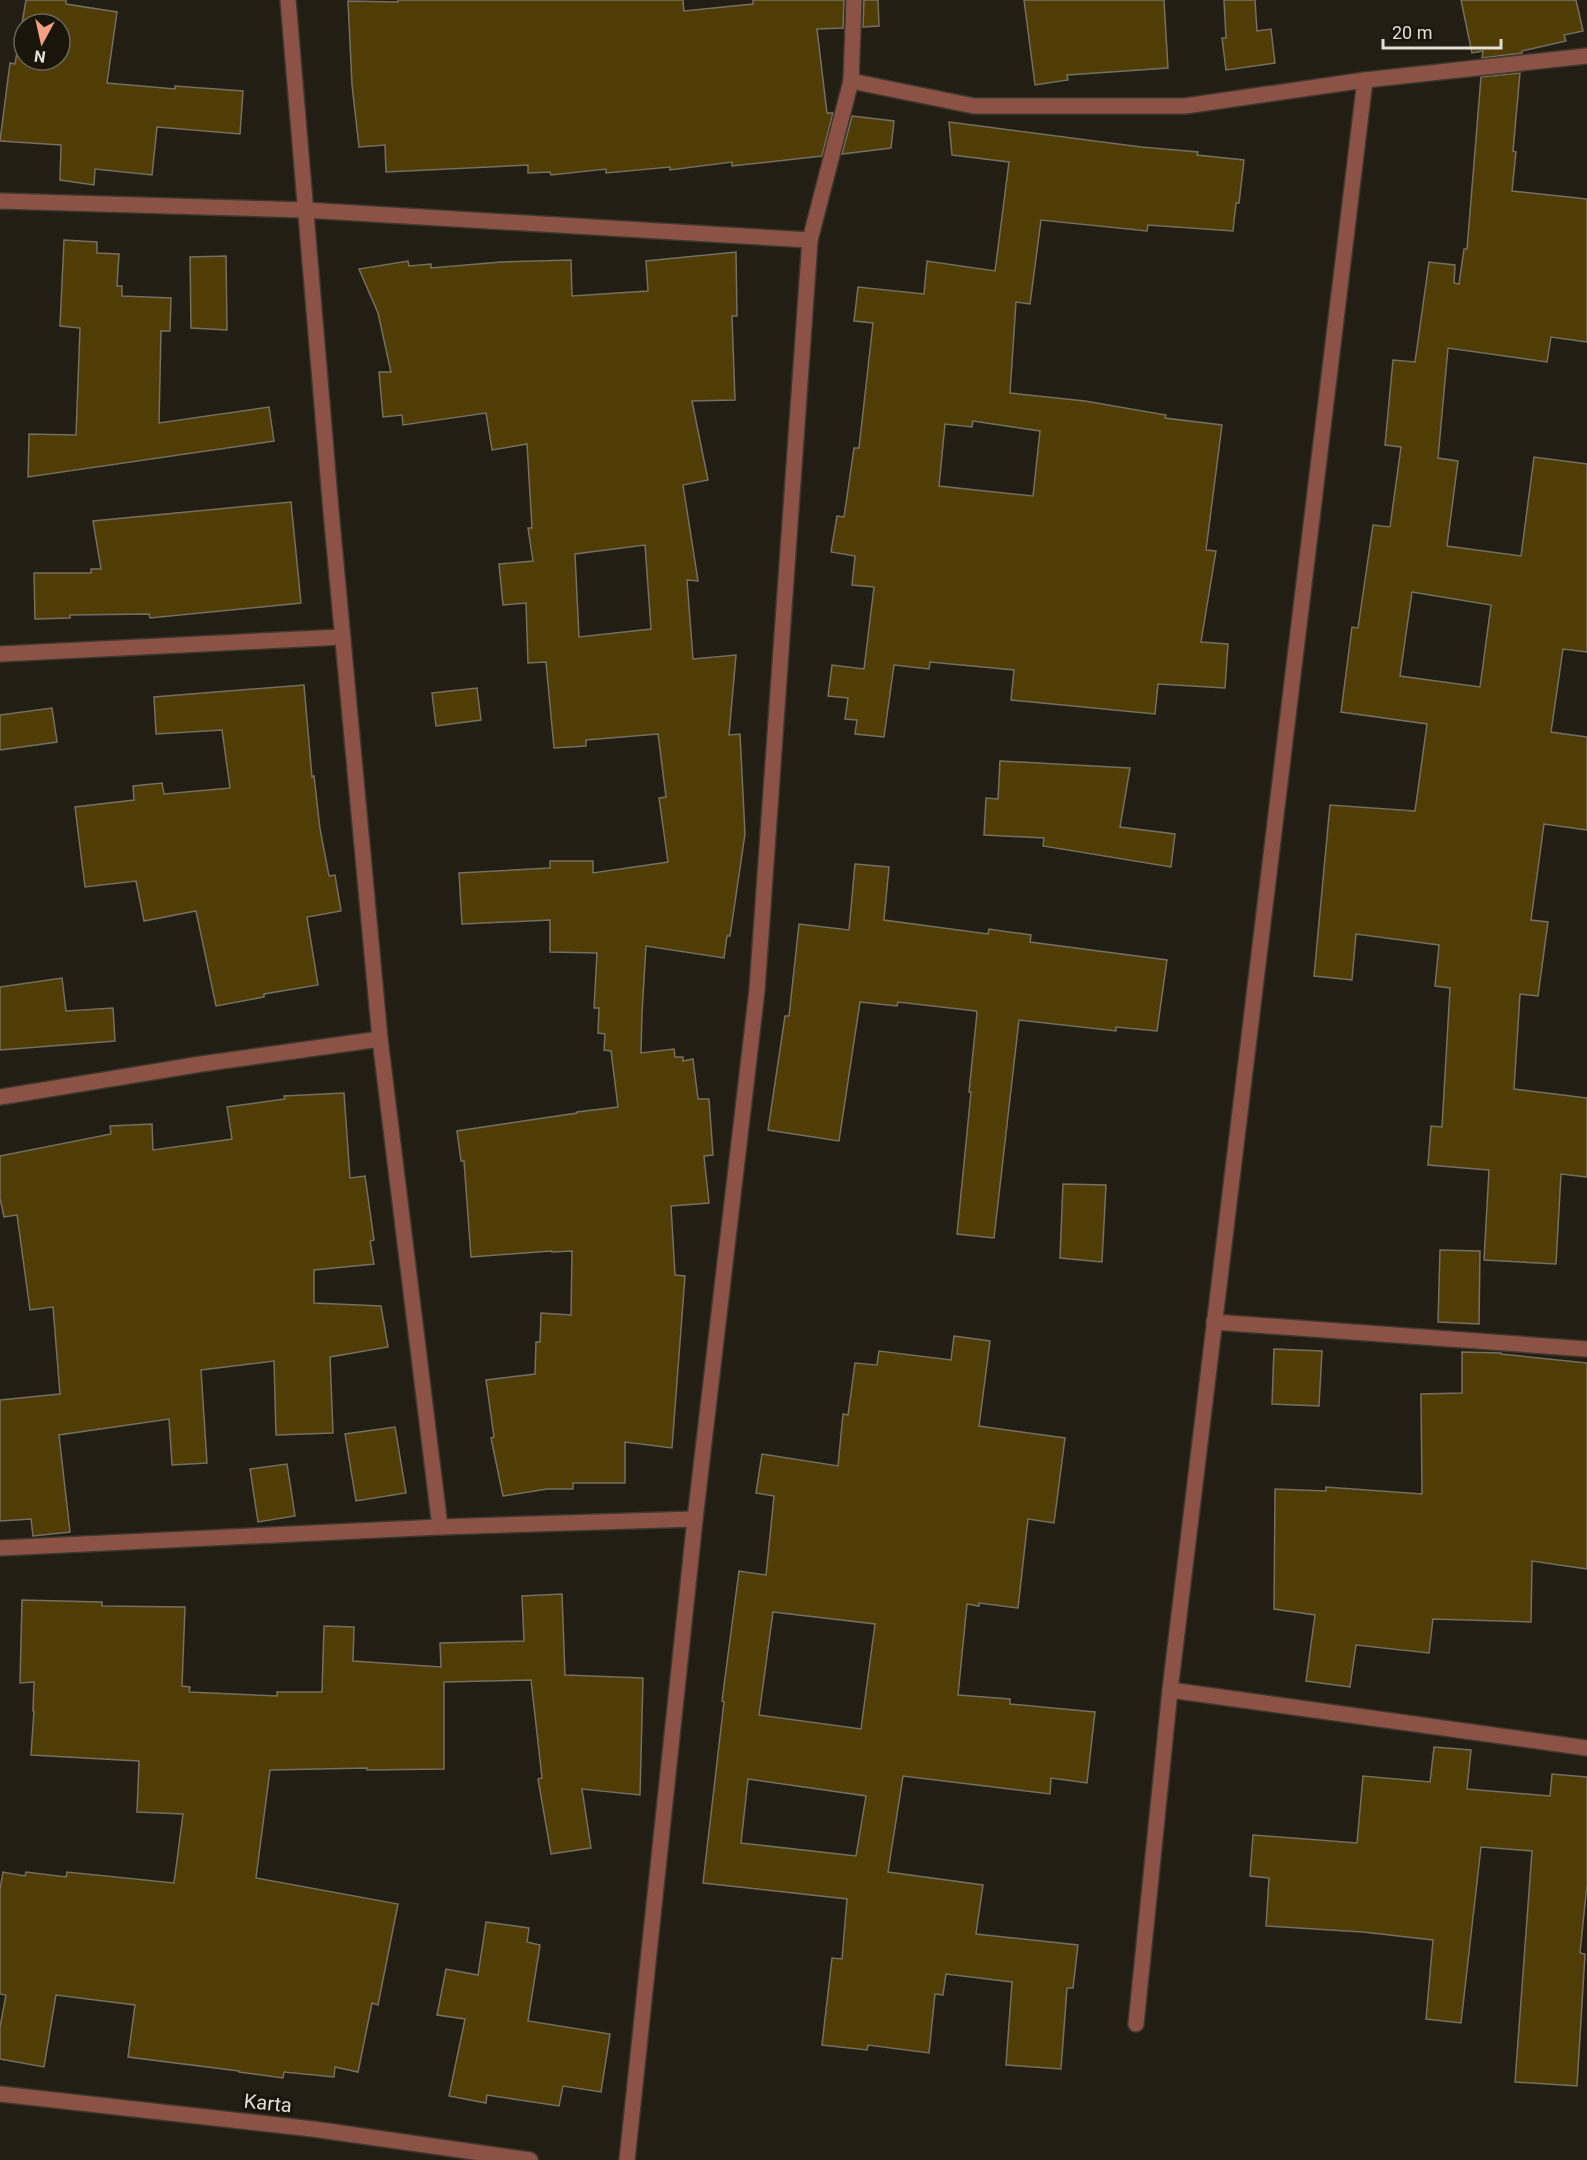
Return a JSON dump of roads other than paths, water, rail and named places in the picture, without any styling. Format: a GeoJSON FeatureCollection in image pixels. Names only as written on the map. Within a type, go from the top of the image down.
{"type":"FeatureCollection","features":[{"type":"Feature","properties":{"kind":"street"},"geometry":{"type":"LineString","coordinates":[[288,0],[342,637],[380,1039],[440,1527]]}},
{"type":"Feature","properties":{"kind":"street"},"geometry":{"type":"LineString","coordinates":[[627,2160],[695,1519],[758,990],[810,240],[851,81],[854,0]]}},
{"type":"Feature","properties":{"kind":"street"},"geometry":{"type":"LineString","coordinates":[[851,81],[974,106],[1185,106],[1365,80],[1587,56]]}},
{"type":"Feature","properties":{"kind":"street"},"geometry":{"type":"LineString","coordinates":[[1136,2024],[1170,1690],[1365,80]]}},
{"type":"Feature","properties":{"kind":"street"},"geometry":{"type":"LineString","coordinates":[[0,201],[305,210],[810,240]]}},
{"type":"Feature","properties":{"kind":"street"},"geometry":{"type":"LineString","coordinates":[[0,654],[342,637]]}},
{"type":"Feature","properties":{"kind":"street"},"geometry":{"type":"LineString","coordinates":[[0,1097],[201,1064],[380,1039]]}},
{"type":"Feature","properties":{"kind":"street"},"geometry":{"type":"LineString","coordinates":[[1214,1322],[1587,1349]]}},
{"type":"Feature","properties":{"kind":"street"},"geometry":{"type":"LineString","coordinates":[[0,1548],[440,1527],[695,1519]]}},
{"type":"Feature","properties":{"kind":"street"},"geometry":{"type":"LineString","coordinates":[[1170,1690],[1587,1748]]}},
{"type":"Feature","properties":{"kind":"street","name":"Karta"},"geometry":{"type":"LineString","coordinates":[[0,2094],[313,2129],[530,2160]]}}]}
